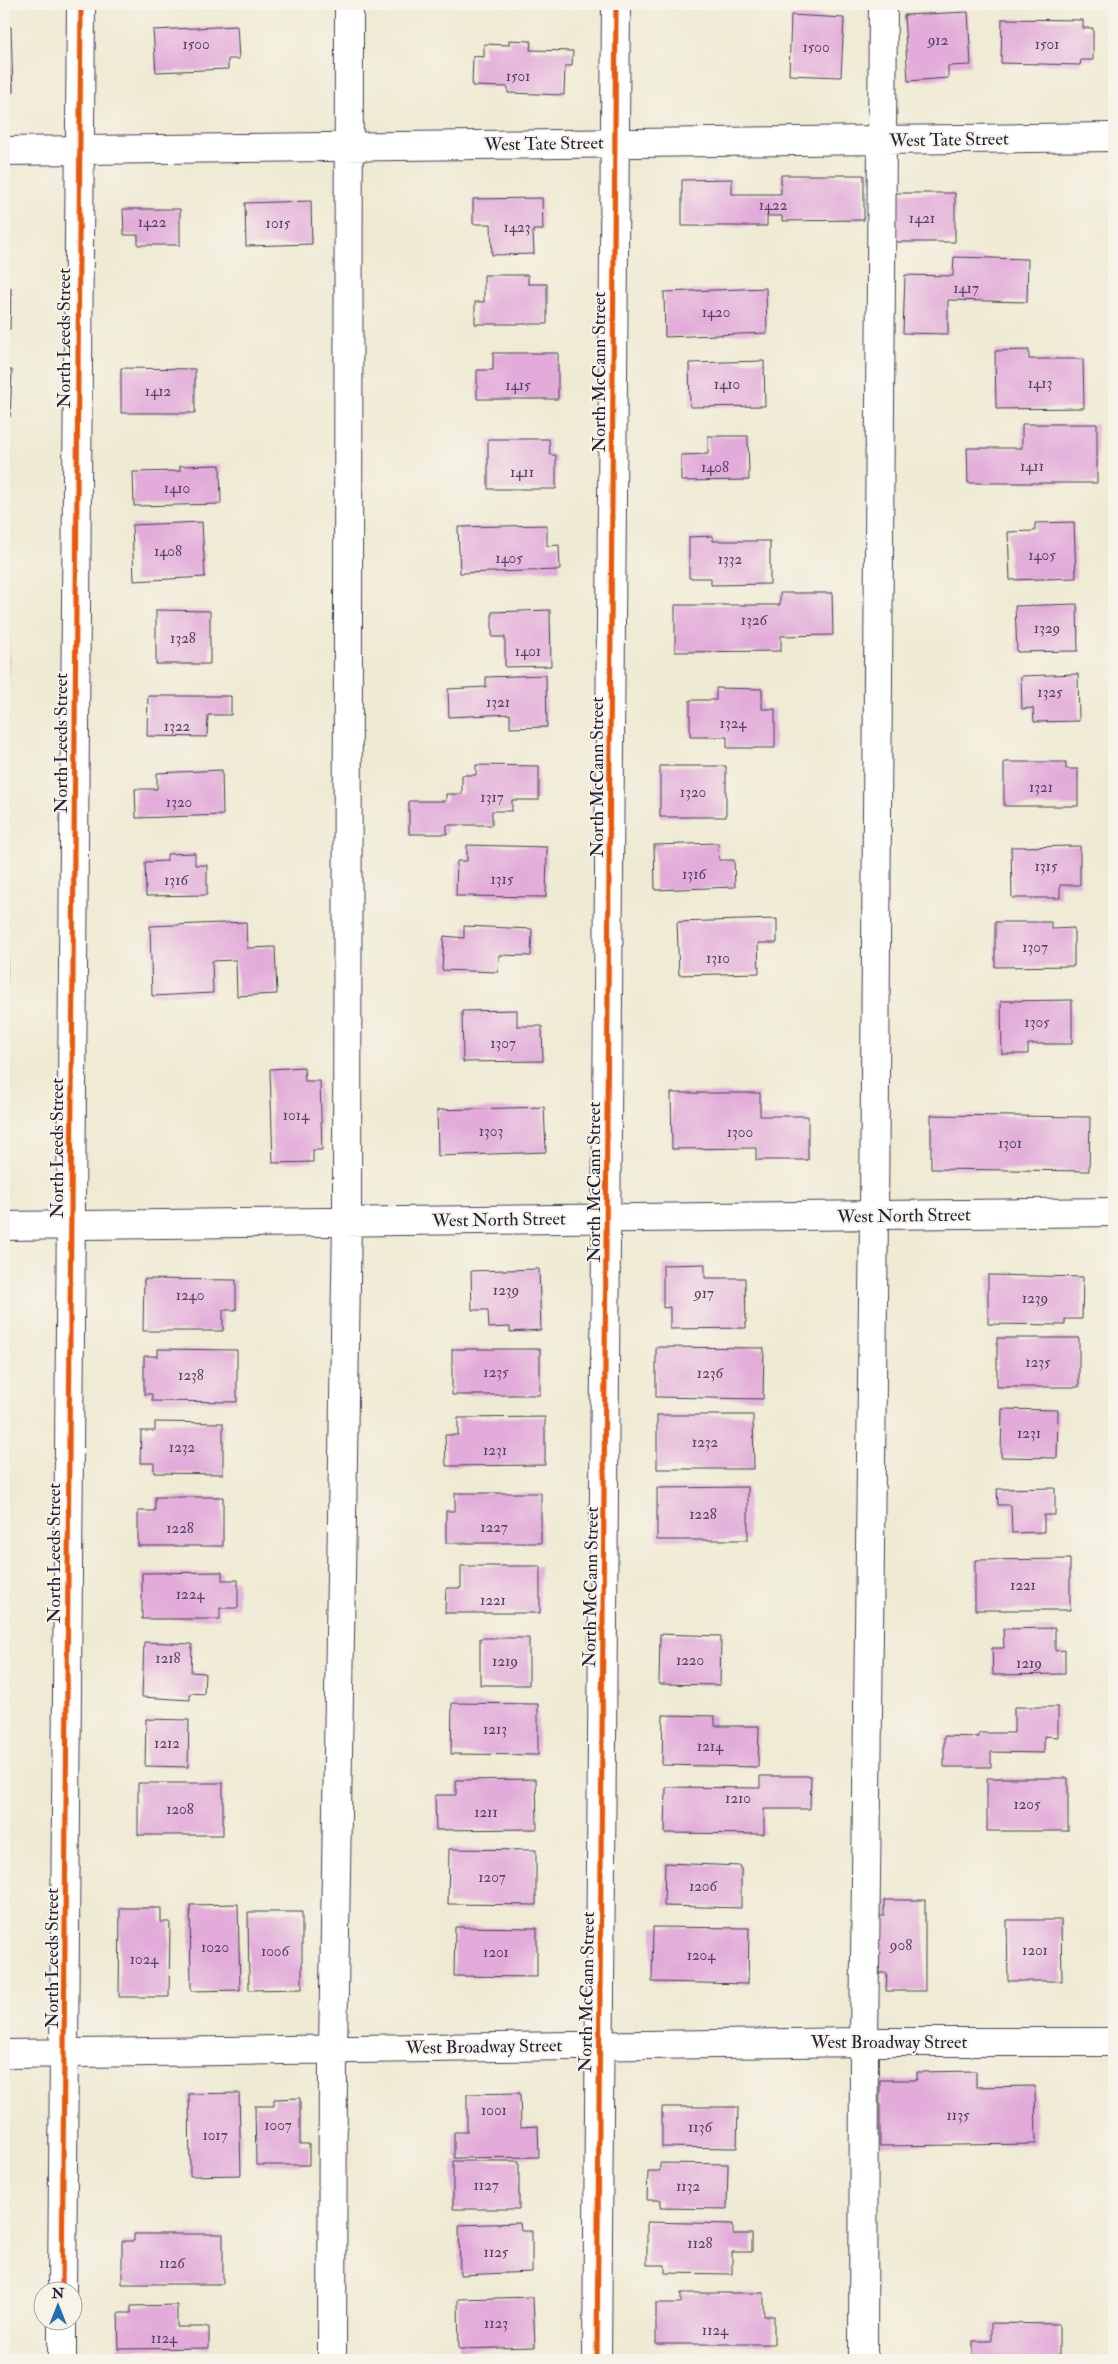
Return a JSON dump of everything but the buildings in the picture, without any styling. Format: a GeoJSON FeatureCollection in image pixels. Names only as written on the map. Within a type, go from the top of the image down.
{"type":"FeatureCollection","features":[{"type":"Feature","properties":{"kind":"street","name":"North Leeds Street"},"geometry":{"type":"LineString","coordinates":[[62,2282],[81,4]]}},
{"type":"Feature","properties":{"kind":"street"},"geometry":{"type":"LineString","coordinates":[[332,2360],[333,2049],[347,1221],[348,146],[350,4]]}},
{"type":"Feature","properties":{"kind":"street","name":"North McCann Street"},"geometry":{"type":"LineString","coordinates":[[597,2360],[608,1219],[616,4]]}},
{"type":"Feature","properties":{"kind":"street"},"geometry":{"type":"LineString","coordinates":[[863,2360],[864,2042],[874,1216],[883,4]]}},
{"type":"Feature","properties":{"kind":"street","name":"West Tate Street"},"geometry":{"type":"LineString","coordinates":[[4,151],[1114,137]]}},
{"type":"Feature","properties":{"kind":"street","name":"West North Street"},"geometry":{"type":"LineString","coordinates":[[4,1226],[1114,1212]]}},
{"type":"Feature","properties":{"kind":"street","name":"West Broadway Street"},"geometry":{"type":"LineString","coordinates":[[4,2054],[864,2042],[1114,2042]]}},
{"type":"Feature","properties":{"kind":"street"},"geometry":{"type":"LineString","coordinates":[[62,2332],[62,2360]]}},
{"type":"Feature","properties":{"kind":"cycle path"},"geometry":{"type":"LineString","coordinates":[[62,2282],[81,4]]}},
{"type":"Feature","properties":{"kind":"cycle path"},"geometry":{"type":"LineString","coordinates":[[597,2360],[616,4]]}}]}
